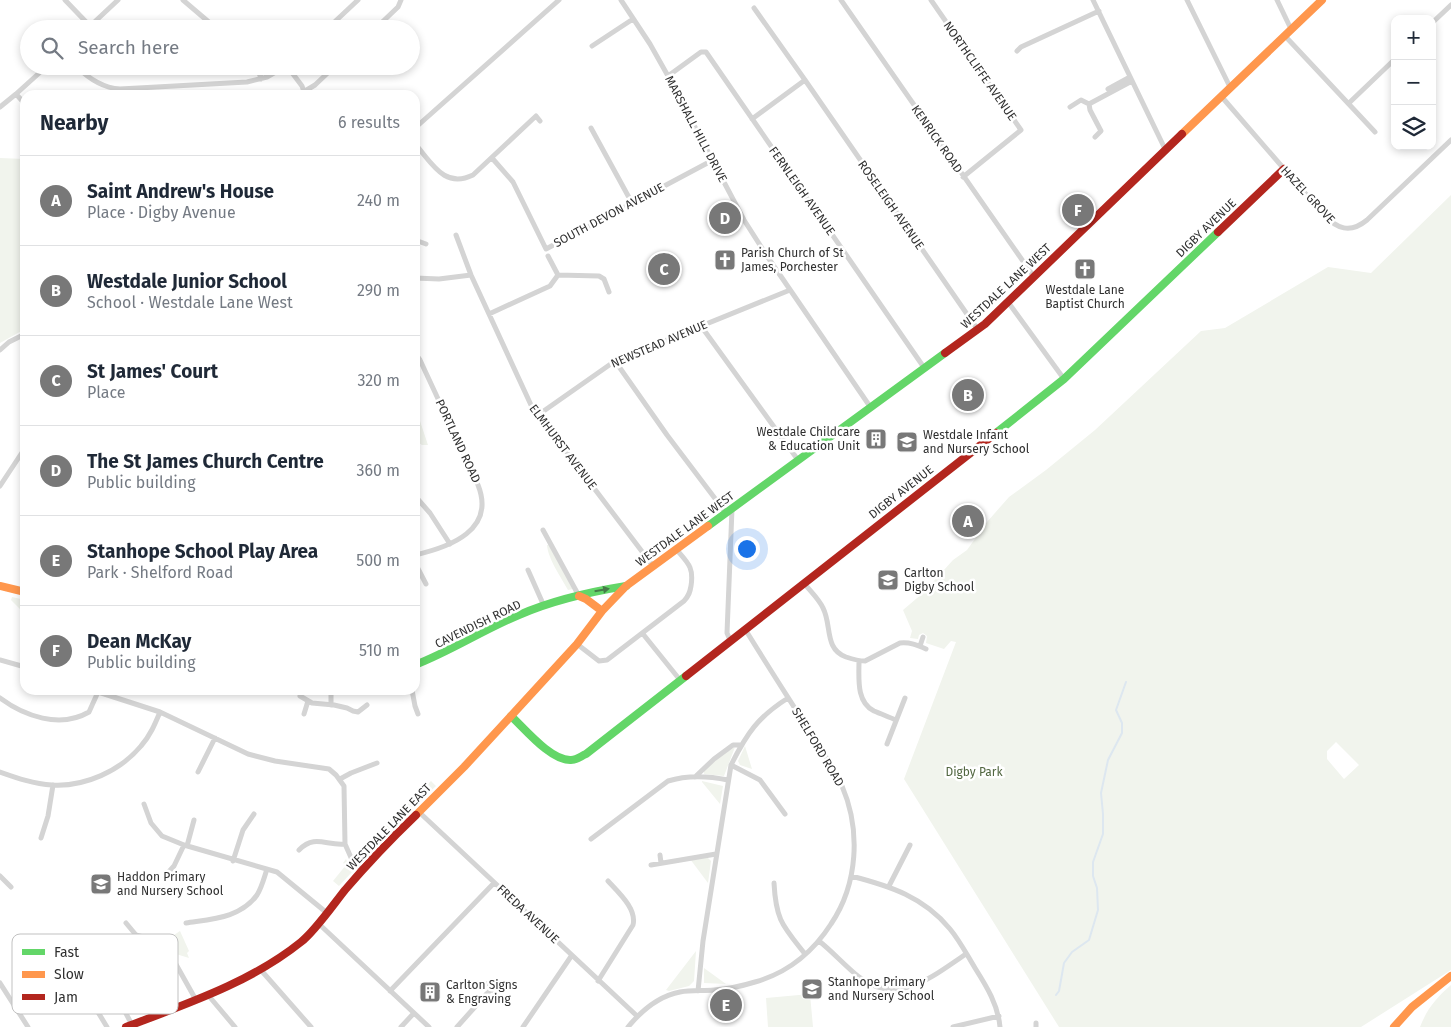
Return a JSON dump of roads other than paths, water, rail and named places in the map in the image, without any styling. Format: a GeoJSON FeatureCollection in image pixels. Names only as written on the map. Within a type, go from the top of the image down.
{"type":"FeatureCollection","features":[{"type":"Feature","properties":{"kind":"street"},"geometry":{"type":"LineString","coordinates":[[65,0],[83,20]]}},
{"type":"Feature","properties":{"kind":"street"},"geometry":{"type":"LineString","coordinates":[[97,20],[118,0]]}},
{"type":"Feature","properties":{"kind":"street"},"geometry":{"type":"LineString","coordinates":[[183,0],[206,20]]}},
{"type":"Feature","properties":{"kind":"street"},"geometry":{"type":"LineString","coordinates":[[337,20],[358,0]]}},
{"type":"Feature","properties":{"kind":"street"},"geometry":{"type":"LineString","coordinates":[[385,20],[398,8],[401,0]]}},
{"type":"Feature","properties":{"kind":"street"},"geometry":{"type":"LineString","coordinates":[[420,124],[559,0]]}},
{"type":"Feature","properties":{"kind":"street","name":"MARSHALL HILL DRIVE"},"geometry":{"type":"LineString","coordinates":[[621,0],[650,44],[668,76],[744,220],[872,408]]}},
{"type":"Feature","properties":{"kind":"street","name":"KENRICK ROAD"},"geometry":{"type":"LineString","coordinates":[[841,0],[1034,277]]}},
{"type":"Feature","properties":{"kind":"street","name":"NORTHCLIFFE AVENUE"},"geometry":{"type":"LineString","coordinates":[[930,0],[1021,130],[963,177]]}},
{"type":"Feature","properties":{"kind":"street"},"geometry":{"type":"LineString","coordinates":[[1093,0],[1166,151]]}},
{"type":"Feature","properties":{"kind":"street"},"geometry":{"type":"LineString","coordinates":[[1187,0],[1230,87]]}},
{"type":"Feature","properties":{"kind":"street"},"geometry":{"type":"LineString","coordinates":[[1277,0],[1291,29]]}},
{"type":"Feature","properties":{"kind":"street","name":"WESTDALE LANE WEST"},"geometry":{"type":"LineString","coordinates":[[626,586],[978,330],[1322,0]]}},
{"type":"Feature","properties":{"kind":"street"},"geometry":{"type":"LineString","coordinates":[[1436,19],[1451,5]]}},
{"type":"Feature","properties":{"kind":"street","name":"ROSELEIGH AVENUE"},"geometry":{"type":"LineString","coordinates":[[754,8],[978,330]]}},
{"type":"Feature","properties":{"kind":"street"},"geometry":{"type":"LineString","coordinates":[[1017,51],[1021,47],[1098,11]]}},
{"type":"Feature","properties":{"kind":"street"},"geometry":{"type":"LineString","coordinates":[[592,46],[633,19]]}},
{"type":"Feature","properties":{"kind":"street"},"geometry":{"type":"LineString","coordinates":[[1285,36],[1375,132]]}},
{"type":"Feature","properties":{"kind":"street","name":"FERNLEIGH AVENUE"},"geometry":{"type":"LineString","coordinates":[[668,76],[700,52],[705,51],[925,369]]}},
{"type":"Feature","properties":{"kind":"street"},"geometry":{"type":"LineString","coordinates":[[1349,103],[1394,60]]}},
{"type":"Feature","properties":{"kind":"street"},"geometry":{"type":"LineString","coordinates":[[20,90],[37,75]]}},
{"type":"Feature","properties":{"kind":"street"},"geometry":{"type":"LineString","coordinates":[[88,75],[99,83],[115,89],[247,82],[269,75]]}},
{"type":"Feature","properties":{"kind":"street"},"geometry":{"type":"LineString","coordinates":[[260,75],[261,79]]}},
{"type":"Feature","properties":{"kind":"street"},"geometry":{"type":"LineString","coordinates":[[292,75],[303,90]]}},
{"type":"Feature","properties":{"kind":"street"},"geometry":{"type":"LineString","coordinates":[[309,90],[326,75]]}},
{"type":"Feature","properties":{"kind":"street"},"geometry":{"type":"LineString","coordinates":[[1108,89],[1131,79]]}},
{"type":"Feature","properties":{"kind":"street"},"geometry":{"type":"LineString","coordinates":[[1089,104],[1131,79]]}},
{"type":"Feature","properties":{"kind":"street"},"geometry":{"type":"LineString","coordinates":[[752,119],[805,80]]}},
{"type":"Feature","properties":{"kind":"street"},"geometry":{"type":"LineString","coordinates":[[0,107],[20,90]]}},
{"type":"Feature","properties":{"kind":"street"},"geometry":{"type":"LineString","coordinates":[[16,94],[20,98]]}},
{"type":"Feature","properties":{"kind":"street","name":"HAZEL GROVE"},"geometry":{"type":"LineString","coordinates":[[1221,96],[1331,223],[1346,229],[1354,228],[1367,220],[1451,140]]}},
{"type":"Feature","properties":{"kind":"street"},"geometry":{"type":"LineString","coordinates":[[1070,107],[1081,100],[1089,104]]}},
{"type":"Feature","properties":{"kind":"street"},"geometry":{"type":"LineString","coordinates":[[1089,104],[1090,110],[1101,131],[1095,137]]}},
{"type":"Feature","properties":{"kind":"street"},"geometry":{"type":"LineString","coordinates":[[420,150],[444,176],[450,179],[464,179],[473,175],[536,116],[540,121]]}},
{"type":"Feature","properties":{"kind":"street"},"geometry":{"type":"LineString","coordinates":[[592,128],[632,203]]}},
{"type":"Feature","properties":{"kind":"street","name":"SOUTH DEVON AVENUE"},"geometry":{"type":"LineString","coordinates":[[492,158],[513,182],[546,249],[713,160]]}},
{"type":"Feature","properties":{"kind":"street","name":"DIGBY AVENUE"},"geometry":{"type":"LineString","coordinates":[[511,716],[556,756],[562,759],[575,760],[586,754],[1064,379],[1284,169]]}},
{"type":"Feature","properties":{"kind":"street","name":"ELMHURST AVENUE"},"geometry":{"type":"LineString","coordinates":[[456,235],[471,275],[531,405],[653,566]]}},
{"type":"Feature","properties":{"kind":"street"},"geometry":{"type":"LineString","coordinates":[[420,242],[426,244]]}},
{"type":"Feature","properties":{"kind":"street"},"geometry":{"type":"LineString","coordinates":[[548,256],[558,275]]}},
{"type":"Feature","properties":{"kind":"street"},"geometry":{"type":"LineString","coordinates":[[420,278],[440,279],[471,275]]}},
{"type":"Feature","properties":{"kind":"street"},"geometry":{"type":"LineString","coordinates":[[558,275],[599,276],[604,280],[609,292]]}},
{"type":"Feature","properties":{"kind":"street"},"geometry":{"type":"LineString","coordinates":[[489,314],[550,286],[558,275]]}},
{"type":"Feature","properties":{"kind":"street","name":"NEWSTEAD AVENUE"},"geometry":{"type":"LineString","coordinates":[[538,415],[615,361],[790,290]]}},
{"type":"Feature","properties":{"kind":"street"},"geometry":{"type":"LineString","coordinates":[[1008,302],[1064,379]]}},
{"type":"Feature","properties":{"kind":"street"},"geometry":{"type":"LineString","coordinates":[[701,326],[798,460]]}},
{"type":"Feature","properties":{"kind":"street"},"geometry":{"type":"LineString","coordinates":[[0,350],[9,342],[20,336]]}},
{"type":"Feature","properties":{"kind":"street","name":"PORTLAND ROAD"},"geometry":{"type":"LineString","coordinates":[[420,360],[481,491],[482,503],[475,526],[466,536],[450,544],[420,553]]}},
{"type":"Feature","properties":{"kind":"street"},"geometry":{"type":"LineString","coordinates":[[615,361],[667,435],[729,511],[726,633],[730,640]]}},
{"type":"Feature","properties":{"kind":"street"},"geometry":{"type":"LineString","coordinates":[[0,486],[20,456]]}},
{"type":"Feature","properties":{"kind":"street"},"geometry":{"type":"LineString","coordinates":[[420,501],[430,512],[450,544]]}},
{"type":"Feature","properties":{"kind":"street"},"geometry":{"type":"LineString","coordinates":[[543,530],[579,596],[602,611]]}},
{"type":"Feature","properties":{"kind":"street"},"geometry":{"type":"LineString","coordinates":[[577,644],[599,661],[604,661],[643,634],[684,601],[690,593],[692,572],[676,549]]}},
{"type":"Feature","properties":{"kind":"street"},"geometry":{"type":"LineString","coordinates":[[528,570],[544,606]]}},
{"type":"Feature","properties":{"kind":"street"},"geometry":{"type":"LineString","coordinates":[[420,573],[426,584]]}},
{"type":"Feature","properties":{"kind":"street"},"geometry":{"type":"LineString","coordinates":[[804,583],[824,608],[832,645],[842,656],[859,661],[871,659],[900,643],[908,642],[926,649]]}},
{"type":"Feature","properties":{"kind":"street"},"geometry":{"type":"LineString","coordinates":[[0,586],[20,591]]}},
{"type":"Feature","properties":{"kind":"street","name":"CAVENDISH ROAD"},"geometry":{"type":"LineString","coordinates":[[420,663],[440,656],[506,621],[544,606],[597,590],[626,586]]}},
{"type":"Feature","properties":{"kind":"street","name":"WESTDALE LANE EAST"},"geometry":{"type":"LineString","coordinates":[[178,1007],[208,995],[260,969],[303,941],[362,870],[511,716],[577,644],[602,611],[626,586]]}},
{"type":"Feature","properties":{"kind":"street","name":"SHELFORD ROAD"},"geometry":{"type":"LineString","coordinates":[[628,1027],[637,1016],[662,998],[680,992],[727,989],[776,975],[805,954],[819,941],[837,916],[846,896],[854,854],[854,835],[850,809],[845,794],[836,774],[745,629]]}},
{"type":"Feature","properties":{"kind":"street"},"geometry":{"type":"LineString","coordinates":[[643,634],[680,680]]}},
{"type":"Feature","properties":{"kind":"street"},"geometry":{"type":"LineString","coordinates":[[920,646],[923,637]]}},
{"type":"Feature","properties":{"kind":"street"},"geometry":{"type":"LineString","coordinates":[[0,660],[20,666]]}},
{"type":"Feature","properties":{"kind":"street"},"geometry":{"type":"LineString","coordinates":[[859,661],[858,683],[864,700],[875,711],[896,720]]}},
{"type":"Feature","properties":{"kind":"street"},"geometry":{"type":"LineString","coordinates":[[0,698],[17,709],[33,716],[70,720],[89,712],[97,695]]}},
{"type":"Feature","properties":{"kind":"street"},"geometry":{"type":"LineString","coordinates":[[107,695],[160,712],[248,754],[329,769],[340,779],[344,786],[345,844],[353,862],[362,870]]}},
{"type":"Feature","properties":{"kind":"street"},"geometry":{"type":"LineString","coordinates":[[330,705],[331,695]]}},
{"type":"Feature","properties":{"kind":"street"},"geometry":{"type":"LineString","coordinates":[[413,695],[418,714]]}},
{"type":"Feature","properties":{"kind":"street"},"geometry":{"type":"LineString","coordinates":[[300,696],[312,703],[358,712],[367,705]]}},
{"type":"Feature","properties":{"kind":"street"},"geometry":{"type":"LineString","coordinates":[[698,991],[703,941],[731,765],[741,745],[758,721],[788,698]]}},
{"type":"Feature","properties":{"kind":"street"},"geometry":{"type":"LineString","coordinates":[[886,744],[905,698]]}},
{"type":"Feature","properties":{"kind":"street"},"geometry":{"type":"LineString","coordinates":[[304,714],[308,701]]}},
{"type":"Feature","properties":{"kind":"street"},"geometry":{"type":"LineString","coordinates":[[0,772],[24,780],[53,785],[84,781],[106,774],[124,762],[142,746],[160,712]]}},
{"type":"Feature","properties":{"kind":"street"},"geometry":{"type":"LineString","coordinates":[[198,772],[215,738]]}},
{"type":"Feature","properties":{"kind":"street"},"geometry":{"type":"LineString","coordinates":[[695,776],[733,744],[741,745]]}},
{"type":"Feature","properties":{"kind":"street"},"geometry":{"type":"LineString","coordinates":[[340,779],[377,763]]}},
{"type":"Feature","properties":{"kind":"street"},"geometry":{"type":"LineString","coordinates":[[731,765],[760,780],[785,814]]}},
{"type":"Feature","properties":{"kind":"street"},"geometry":{"type":"LineString","coordinates":[[591,839],[668,781],[695,776],[728,780]]}},
{"type":"Feature","properties":{"kind":"street"},"geometry":{"type":"LineString","coordinates":[[41,838],[48,816],[53,785]]}},
{"type":"Feature","properties":{"kind":"street"},"geometry":{"type":"LineString","coordinates":[[144,804],[151,823],[162,836],[186,846],[277,872],[327,913]]}},
{"type":"Feature","properties":{"kind":"street","name":"FREDA AVENUE"},"geometry":{"type":"LineString","coordinates":[[419,812],[637,1016]]}},
{"type":"Feature","properties":{"kind":"street"},"geometry":{"type":"LineString","coordinates":[[234,860],[243,830],[254,814]]}},
{"type":"Feature","properties":{"kind":"street"},"geometry":{"type":"LineString","coordinates":[[164,876],[174,866],[186,846],[194,820]]}},
{"type":"Feature","properties":{"kind":"street"},"geometry":{"type":"LineString","coordinates":[[299,850],[305,844],[312,841],[336,845],[345,844]]}},
{"type":"Feature","properties":{"kind":"street"},"geometry":{"type":"LineString","coordinates":[[889,886],[910,844]]}},
{"type":"Feature","properties":{"kind":"street"},"geometry":{"type":"LineString","coordinates":[[651,865],[716,854]]}},
{"type":"Feature","properties":{"kind":"street"},"geometry":{"type":"LineString","coordinates":[[660,855],[661,863]]}},
{"type":"Feature","properties":{"kind":"street"},"geometry":{"type":"LineString","coordinates":[[186,923],[217,918],[240,910],[258,894],[267,869]]}},
{"type":"Feature","properties":{"kind":"street"},"geometry":{"type":"LineString","coordinates":[[0,876],[11,887]]}},
{"type":"Feature","properties":{"kind":"street"},"geometry":{"type":"LineString","coordinates":[[851,876],[889,886],[924,905],[941,919],[953,933],[990,994],[999,1016],[1000,1027]]}},
{"type":"Feature","properties":{"kind":"street"},"geometry":{"type":"LineString","coordinates":[[598,981],[633,925],[634,920],[632,911],[608,881]]}},
{"type":"Feature","properties":{"kind":"street"},"geometry":{"type":"LineString","coordinates":[[390,991],[494,883]]}},
{"type":"Feature","properties":{"kind":"street"},"geometry":{"type":"LineString","coordinates":[[774,883],[775,904],[779,918],[805,954]]}},
{"type":"Feature","properties":{"kind":"street"},"geometry":{"type":"LineString","coordinates":[[616,890],[622,885]]}},
{"type":"Feature","properties":{"kind":"street"},"geometry":{"type":"LineString","coordinates":[[126,922],[135,934]]}},
{"type":"Feature","properties":{"kind":"street"},"geometry":{"type":"LineString","coordinates":[[319,924],[428,1027]]}},
{"type":"Feature","properties":{"kind":"street"},"geometry":{"type":"LineString","coordinates":[[819,941],[868,983],[891,990],[909,988],[924,981],[966,954]]}},
{"type":"Feature","properties":{"kind":"street"},"geometry":{"type":"LineString","coordinates":[[523,1027],[572,956]]}},
{"type":"Feature","properties":{"kind":"street"},"geometry":{"type":"LineString","coordinates":[[178,968],[196,1000]]}},
{"type":"Feature","properties":{"kind":"street"},"geometry":{"type":"LineString","coordinates":[[260,969],[311,1027]]}},
{"type":"Feature","properties":{"kind":"street"},"geometry":{"type":"LineString","coordinates":[[1394,1027],[1412,1006],[1451,976]]}},
{"type":"Feature","properties":{"kind":"street"},"geometry":{"type":"LineString","coordinates":[[0,983],[12,1002]]}},
{"type":"Feature","properties":{"kind":"street"},"geometry":{"type":"LineString","coordinates":[[486,984],[497,994]]}},
{"type":"Feature","properties":{"kind":"street"},"geometry":{"type":"LineString","coordinates":[[456,1027],[491,989]]}},
{"type":"Feature","properties":{"kind":"street"},"geometry":{"type":"LineString","coordinates":[[208,995],[236,1027]]}},
{"type":"Feature","properties":{"kind":"street"},"geometry":{"type":"LineString","coordinates":[[401,1027],[414,1013]]}},
{"type":"Feature","properties":{"kind":"street"},"geometry":{"type":"LineString","coordinates":[[20,1014],[28,1027]]}},
{"type":"Feature","properties":{"kind":"street"},"geometry":{"type":"LineString","coordinates":[[99,1014],[107,1027]]}},
{"type":"Feature","properties":{"kind":"street"},"geometry":{"type":"LineString","coordinates":[[124,1014],[129,1026]]}},
{"type":"Feature","properties":{"kind":"street","name":"WESTDALE LANE EAST"},"geometry":{"type":"LineString","coordinates":[[129,1026],[160,1014]]}},
{"type":"Feature","properties":{"kind":"street"},"geometry":{"type":"LineString","coordinates":[[952,1027],[999,1016]]}},
{"type":"Feature","properties":{"kind":"waterway"},"geometry":{"type":"LineString","coordinates":[[1056,995],[1059,991],[1064,963],[1072,952],[1089,940],[1098,910],[1093,862],[1103,834],[1101,793],[1108,760],[1122,733],[1122,723],[1116,710],[1126,682]]}},
{"type":"Feature","properties":{"kind":"place","name":"Dean McKay"},"geometry":{"type":"Point","coordinates":[1078,210]}},
{"type":"Feature","properties":{"kind":"place","name":"The St James Church Centre"},"geometry":{"type":"Point","coordinates":[725,218]}},
{"type":"Feature","properties":{"kind":"place","name":"Parish Church of St James, Porchester"},"geometry":{"type":"Point","coordinates":[725,260]}},
{"type":"Feature","properties":{"kind":"place","name":"St James' Court"},"geometry":{"type":"Point","coordinates":[664,269]}},
{"type":"Feature","properties":{"kind":"place","name":"Westdale Lane Baptist Church"},"geometry":{"type":"Point","coordinates":[1085,269]}},
{"type":"Feature","properties":{"kind":"place","name":"Westdale Junior School"},"geometry":{"type":"Point","coordinates":[968,395]}},
{"type":"Feature","properties":{"kind":"place","name":"Westdale Childcare & Education Unit"},"geometry":{"type":"Point","coordinates":[876,439]}},
{"type":"Feature","properties":{"kind":"place","name":"Westdale Infant and Nursery School"},"geometry":{"type":"Point","coordinates":[907,442]}},
{"type":"Feature","properties":{"kind":"place","name":"Saint Andrew's House"},"geometry":{"type":"Point","coordinates":[968,521]}},
{"type":"Feature","properties":{"kind":"place","name":"Carlton Digby School"},"geometry":{"type":"Point","coordinates":[888,580]}},
{"type":"Feature","properties":{"kind":"place","name":"Haddon Primary and Nursery School"},"geometry":{"type":"Point","coordinates":[101,884]}},
{"type":"Feature","properties":{"kind":"place","name":"Stanhope Primary and Nursery School"},"geometry":{"type":"Point","coordinates":[812,989]}},
{"type":"Feature","properties":{"kind":"place","name":"Carlton Signs & Engraving"},"geometry":{"type":"Point","coordinates":[430,992]}},
{"type":"Feature","properties":{"kind":"place","name":"Stanhope School Play Area"},"geometry":{"type":"Point","coordinates":[726,1005]}},
{"type":"Feature","properties":{"kind":"park label","name":"Digby Park"},"geometry":{"type":"Point","coordinates":[974,772]}}]}
